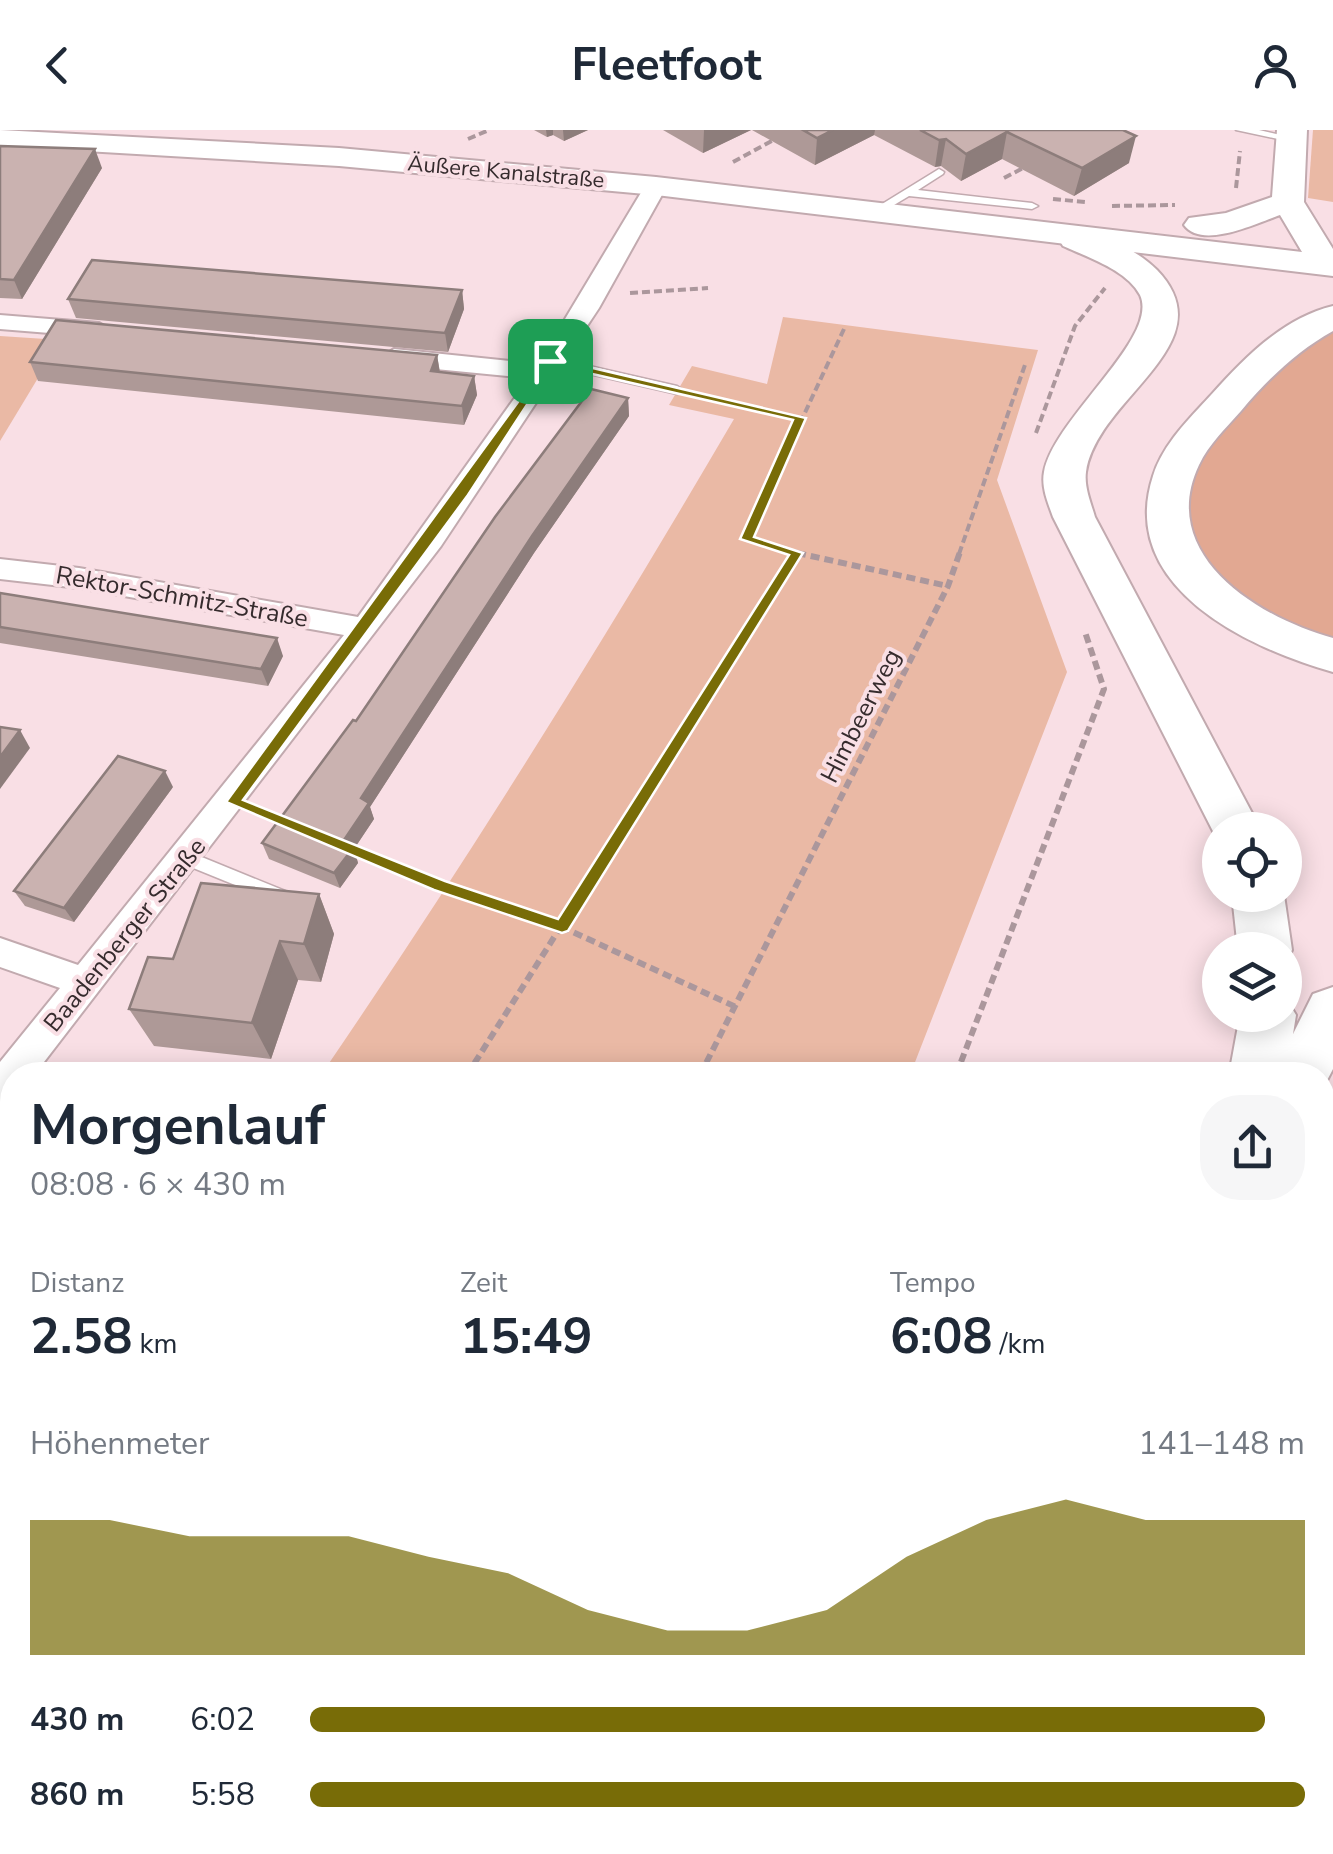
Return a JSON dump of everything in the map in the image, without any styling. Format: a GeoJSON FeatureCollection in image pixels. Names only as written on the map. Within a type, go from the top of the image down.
{"type":"FeatureCollection","features":[{"type":"Feature","properties":{"kind":"highway"},"geometry":{"type":"LineString","coordinates":[[1076,238],[1134,267],[1152,286],[1162,312],[1159,327],[1138,362],[1073,444],[1065,487],[1074,516],[1227,812]]}},
{"type":"Feature","properties":{"kind":"highway"},"geometry":{"type":"LineString","coordinates":[[1333,317],[1299,334],[1270,357],[1190,444],[1173,475],[1167,514],[1176,550],[1210,593],[1256,626],[1333,655]]}},
{"type":"Feature","properties":{"kind":"highway"},"geometry":{"type":"LineString","coordinates":[[1307,1062],[1333,1011]]}},
{"type":"Feature","properties":{"kind":"highway"},"geometry":{"type":"LineString","coordinates":[[1260,1062],[1265,1032]]}},
{"type":"Feature","properties":{"kind":"main road"},"geometry":{"type":"LineString","coordinates":[[1292,134],[1288,202],[1327,253]]}},
{"type":"Feature","properties":{"kind":"main road","name":"Äußere Kanalstraße"},"geometry":{"type":"LineString","coordinates":[[0,137],[339,157],[656,186],[894,201],[1022,216],[1200,225],[1327,253]]}},
{"type":"Feature","properties":{"kind":"main road"},"geometry":{"type":"LineString","coordinates":[[1200,225],[1230,222],[1288,202]]}},
{"type":"Feature","properties":{"kind":"main road","name":"Äußere Kanalstraße"},"geometry":{"type":"LineString","coordinates":[[1022,216],[1076,238],[1327,253]]}},
{"type":"Feature","properties":{"kind":"street","name":"Baadenberger Straße"},"geometry":{"type":"LineString","coordinates":[[22,1062],[234,802],[364,628],[547,367],[594,295],[656,186]]}},
{"type":"Feature","properties":{"kind":"street"},"geometry":{"type":"LineString","coordinates":[[0,322],[132,333]]}},
{"type":"Feature","properties":{"kind":"street"},"geometry":{"type":"LineString","coordinates":[[376,354],[547,367]]}},
{"type":"Feature","properties":{"kind":"street","name":"Rektor-Schmitz-Straße"},"geometry":{"type":"LineString","coordinates":[[0,569],[79,578],[364,628]]}},
{"type":"Feature","properties":{"kind":"street"},"geometry":{"type":"LineString","coordinates":[[0,952],[84,982]]}},
{"type":"Feature","properties":{"kind":"lane"},"geometry":{"type":"LineString","coordinates":[[1241,130],[1292,134]]}},
{"type":"Feature","properties":{"kind":"lane"},"geometry":{"type":"LineString","coordinates":[[894,201],[939,172]]}},
{"type":"Feature","properties":{"kind":"lane"},"geometry":{"type":"LineString","coordinates":[[547,367],[677,390]]}},
{"type":"Feature","properties":{"kind":"lane"},"geometry":{"type":"LineString","coordinates":[[187,858],[308,907]]}},
{"type":"Feature","properties":{"kind":"path"},"geometry":{"type":"LineString","coordinates":[[466,140],[489,130]]}},
{"type":"Feature","properties":{"kind":"path"},"geometry":{"type":"LineString","coordinates":[[734,162],[792,130]]}},
{"type":"Feature","properties":{"kind":"path"},"geometry":{"type":"LineString","coordinates":[[997,182],[1029,165]]}},
{"type":"Feature","properties":{"kind":"path"},"geometry":{"type":"LineString","coordinates":[[1033,448],[1075,326],[1109,284]]}},
{"type":"Feature","properties":{"kind":"path"},"geometry":{"type":"LineString","coordinates":[[594,295],[708,288]]}},
{"type":"Feature","properties":{"kind":"path"},"geometry":{"type":"LineString","coordinates":[[844,329],[746,539],[948,586]]}},
{"type":"Feature","properties":{"kind":"path","name":"Himbeerweg"},"geometry":{"type":"LineString","coordinates":[[707,1062],[948,586],[1026,362]]}},
{"type":"Feature","properties":{"kind":"path"},"geometry":{"type":"LineString","coordinates":[[677,390],[800,418]]}},
{"type":"Feature","properties":{"kind":"path"},"geometry":{"type":"LineString","coordinates":[[476,1062],[797,553]]}},
{"type":"Feature","properties":{"kind":"path"},"geometry":{"type":"LineString","coordinates":[[961,1062],[1104,689],[1080,614]]}},
{"type":"Feature","properties":{"kind":"path"},"geometry":{"type":"LineString","coordinates":[[234,802],[285,823]]}},
{"type":"Feature","properties":{"kind":"path"},"geometry":{"type":"LineString","coordinates":[[336,844],[440,885],[562,926],[736,1007]]}},
{"type":"Feature","properties":{"kind":"shaded area"},"geometry":{"type":"Polygon","coordinates":[[[1313,130],[1333,130],[1333,202],[1308,198],[1313,130]]]}},
{"type":"Feature","properties":{"kind":"shaded area"},"geometry":{"type":"Polygon","coordinates":[[[783,317],[1038,350],[997,480],[1067,672],[915,1062],[330,1062],[533,751],[734,419],[669,405],[692,366],[767,384],[783,317]]]}},
{"type":"Feature","properties":{"kind":"shaded area"},"geometry":{"type":"Polygon","coordinates":[[[1333,329],[1333,642],[1277,619],[1226,584],[1206,562],[1193,537],[1187,508],[1191,476],[1206,449],[1284,366],[1333,329]]]}},
{"type":"Feature","properties":{"kind":"shaded area"},"geometry":{"type":"Polygon","coordinates":[[[0,336],[61,340],[0,441],[0,336]]]}},
{"type":"Feature","properties":{"kind":"building"},"geometry":{"type":"Polygon","coordinates":[[[803,130],[833,130],[817,138],[803,130]]]}},
{"type":"Feature","properties":{"kind":"building"},"geometry":{"type":"Polygon","coordinates":[[[920,130],[1123,130],[1136,136],[1082,168],[1007,132],[966,154],[946,139],[939,140],[920,130]]]}},
{"type":"Feature","properties":{"kind":"building"},"geometry":{"type":"Polygon","coordinates":[[[0,146],[95,149],[14,280],[0,279],[0,146]]]}},
{"type":"Feature","properties":{"kind":"building"},"geometry":{"type":"Polygon","coordinates":[[[92,260],[462,290],[445,333],[68,299],[92,260]]]}},
{"type":"Feature","properties":{"kind":"building"},"geometry":{"type":"Polygon","coordinates":[[[56,320],[437,355],[431,371],[474,376],[462,406],[30,362],[56,320]]]}},
{"type":"Feature","properties":{"kind":"building"},"geometry":{"type":"Polygon","coordinates":[[[591,389],[628,398],[532,536],[361,798],[369,803],[342,843],[353,848],[334,873],[262,843],[356,721],[495,517],[591,389]]]}},
{"type":"Feature","properties":{"kind":"building"},"geometry":{"type":"Polygon","coordinates":[[[0,593],[277,638],[261,669],[0,627],[0,593]]]}},
{"type":"Feature","properties":{"kind":"building"},"geometry":{"type":"Polygon","coordinates":[[[0,727],[20,730],[0,757],[0,727]]]}},
{"type":"Feature","properties":{"kind":"building"},"geometry":{"type":"Polygon","coordinates":[[[118,756],[165,771],[64,908],[14,891],[118,756]]]}},
{"type":"Feature","properties":{"kind":"building"},"geometry":{"type":"Polygon","coordinates":[[[201,883],[319,894],[304,944],[280,941],[252,1023],[129,1009],[148,957],[173,959],[201,883]]]}},
{"type":"Feature","properties":{"kind":"route"},"geometry":{"type":"LineString","coordinates":[[550,361],[800,418],[746,539],[797,553],[562,926],[440,885],[234,802],[464,492],[550,361]]}}]}
